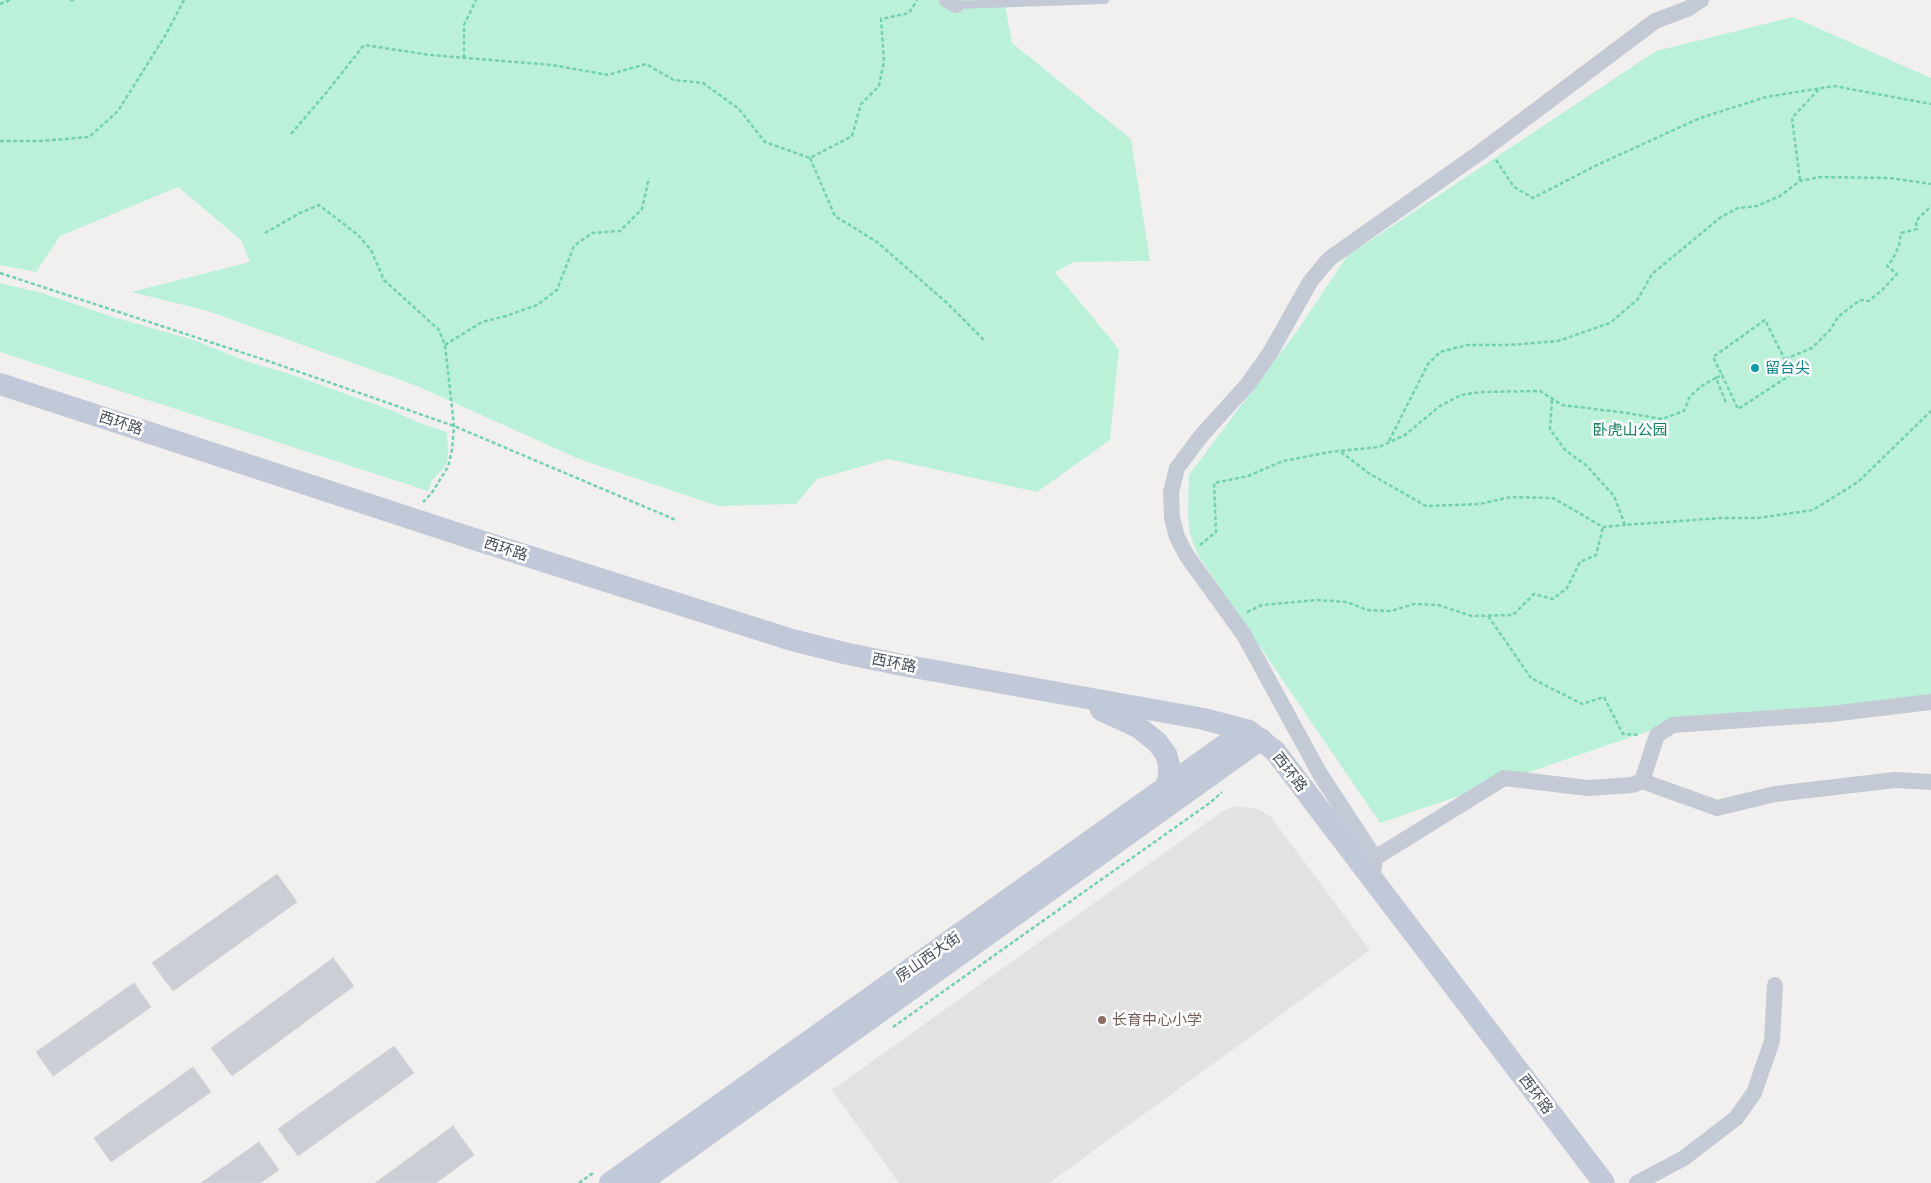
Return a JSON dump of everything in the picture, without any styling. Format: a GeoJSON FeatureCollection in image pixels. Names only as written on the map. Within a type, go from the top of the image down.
{"type":"FeatureCollection","features":[{"type":"Feature","properties":{"kind":"main road","name":"西环路"},"geometry":{"type":"LineString","coordinates":[[0,384],[729,621],[844,653],[1204,719],[1249,738],[1275,751],[1604,1183]]}},
{"type":"Feature","properties":{"kind":"main road","name":"西环路"},"geometry":{"type":"LineString","coordinates":[[0,394],[747,636],[856,665],[1249,738],[1278,773],[1590,1183]]}},
{"type":"Feature","properties":{"kind":"main road"},"geometry":{"type":"LineString","coordinates":[[1101,710],[1138,727],[1157,742],[1166,754],[1169,765],[1169,777],[1165,788]]}},
{"type":"Feature","properties":{"kind":"main road","name":"房山西大街"},"geometry":{"type":"LineString","coordinates":[[610,1183],[1165,788],[1249,738]]}},
{"type":"Feature","properties":{"kind":"main road","name":"房山西大街"},"geometry":{"type":"LineString","coordinates":[[640,1183],[1249,738]]}},
{"type":"Feature","properties":{"kind":"street"},"geometry":{"type":"LineString","coordinates":[[1372,880],[1375,858],[1320,774],[1244,635],[1187,556],[1177,537],[1172,518],[1171,492],[1177,468],[1201,436],[1248,384],[1270,352],[1310,282],[1329,258],[1487,148],[1655,21],[1686,5],[1701,0]]}},
{"type":"Feature","properties":{"kind":"street"},"geometry":{"type":"LineString","coordinates":[[1375,858],[1504,778],[1588,788],[1632,786],[1642,781],[1657,735],[1673,724],[1831,714],[1931,702]]}},
{"type":"Feature","properties":{"kind":"street"},"geometry":{"type":"LineString","coordinates":[[1642,781],[1717,808],[1775,794],[1895,780],[1931,782]]}},
{"type":"Feature","properties":{"kind":"street"},"geometry":{"type":"LineString","coordinates":[[1637,1183],[1684,1158],[1736,1118],[1754,1093],[1772,1041],[1775,985]]}},
{"type":"Feature","properties":{"kind":"lane"},"geometry":{"type":"LineString","coordinates":[[952,3],[1105,0]]}},
{"type":"Feature","properties":{"kind":"path"},"geometry":{"type":"LineString","coordinates":[[0,4],[10,0]]}},
{"type":"Feature","properties":{"kind":"path"},"geometry":{"type":"LineString","coordinates":[[70,0],[75,0]]}},
{"type":"Feature","properties":{"kind":"path"},"geometry":{"type":"LineString","coordinates":[[0,141],[40,141],[89,137],[118,111],[166,36],[184,0]]}},
{"type":"Feature","properties":{"kind":"path"},"geometry":{"type":"LineString","coordinates":[[464,58],[464,25],[476,0]]}},
{"type":"Feature","properties":{"kind":"path"},"geometry":{"type":"LineString","coordinates":[[810,158],[852,136],[861,104],[879,86],[884,61],[881,20],[909,13],[917,0]]}},
{"type":"Feature","properties":{"kind":"path"},"geometry":{"type":"LineString","coordinates":[[292,134],[364,45],[430,55],[552,65],[608,74],[646,64],[674,80],[703,83],[739,109],[765,142],[810,158],[835,216],[877,242],[947,303],[984,340]]}},
{"type":"Feature","properties":{"kind":"path"},"geometry":{"type":"LineString","coordinates":[[1487,148],[1514,187],[1532,198],[1597,165],[1700,118],[1766,97],[1834,86],[1931,104]]}},
{"type":"Feature","properties":{"kind":"path"},"geometry":{"type":"LineString","coordinates":[[1800,181],[1792,118],[1820,88]]}},
{"type":"Feature","properties":{"kind":"path"},"geometry":{"type":"LineString","coordinates":[[1388,442],[1428,364],[1440,352],[1467,346],[1558,341],[1610,323],[1638,299],[1652,274],[1722,217],[1738,208],[1757,206],[1780,196],[1800,181],[1820,177],[1890,178],[1931,184]]}},
{"type":"Feature","properties":{"kind":"path"},"geometry":{"type":"LineString","coordinates":[[445,345],[482,322],[537,305],[557,290],[574,246],[592,233],[620,231],[642,209],[649,178]]}},
{"type":"Feature","properties":{"kind":"path"},"geometry":{"type":"LineString","coordinates":[[265,233],[300,213],[319,205],[358,235],[371,250],[384,280],[439,330],[445,345],[454,426],[452,450],[448,467],[431,494],[408,517]]}},
{"type":"Feature","properties":{"kind":"path"},"geometry":{"type":"LineString","coordinates":[[1785,359],[1812,348],[1830,330],[1838,317],[1860,300],[1868,301],[1882,290],[1897,274],[1887,266],[1899,245],[1901,233],[1917,229],[1916,221],[1931,206]]}},
{"type":"Feature","properties":{"kind":"path"},"geometry":{"type":"LineString","coordinates":[[0,273],[268,361],[454,426],[676,520]]}},
{"type":"Feature","properties":{"kind":"path"},"geometry":{"type":"LineString","coordinates":[[1765,320],[1792,374],[1738,409],[1722,375],[1713,357],[1765,320]]}},
{"type":"Feature","properties":{"kind":"path"},"geometry":{"type":"LineString","coordinates":[[1187,556],[1216,532],[1214,483],[1248,476],[1283,461],[1339,451],[1379,447],[1405,435],[1440,406],[1461,396],[1481,392],[1540,391],[1562,405],[1662,419],[1684,411],[1690,396],[1703,385],[1722,375]]}},
{"type":"Feature","properties":{"kind":"path"},"geometry":{"type":"LineString","coordinates":[[1716,378],[1726,403]]}},
{"type":"Feature","properties":{"kind":"path"},"geometry":{"type":"LineString","coordinates":[[1552,399],[1550,429],[1565,450],[1587,466],[1614,496],[1625,525]]}},
{"type":"Feature","properties":{"kind":"path"},"geometry":{"type":"LineString","coordinates":[[1339,451],[1370,474],[1426,506],[1480,504],[1511,497],[1553,498],[1603,527],[1720,518],[1758,518],[1813,510],[1858,482],[1931,412]]}},
{"type":"Feature","properties":{"kind":"path"},"geometry":{"type":"LineString","coordinates":[[1233,619],[1262,605],[1317,600],[1347,602],[1367,610],[1391,611],[1414,604],[1438,605],[1472,616],[1513,614],[1534,594],[1553,599],[1567,588],[1580,562],[1596,555],[1603,527]]}},
{"type":"Feature","properties":{"kind":"path"},"geometry":{"type":"LineString","coordinates":[[1488,616],[1531,678],[1582,704],[1604,697],[1623,734],[1657,735]]}},
{"type":"Feature","properties":{"kind":"shaded area","name":"长育中心小学"},"geometry":{"type":"Polygon","coordinates":[[[1235,806],[1258,809],[1271,817],[1370,950],[1049,1183],[899,1183],[832,1090],[1223,811],[1235,806]]]}},
{"type":"Feature","properties":{"kind":"green space"},"geometry":{"type":"Polygon","coordinates":[[[0,0],[1004,0],[1012,43],[1131,139],[1150,261],[1074,262],[1055,272],[1119,349],[1110,440],[1037,492],[888,459],[817,479],[796,504],[718,506],[579,459],[417,386],[208,311],[131,292],[250,262],[241,240],[178,187],[60,236],[36,272],[0,265],[0,0]]]}},
{"type":"Feature","properties":{"kind":"green space","name":"卧虎山公园"},"geometry":{"type":"Polygon","coordinates":[[[1793,17],[1931,78],[1931,700],[1649,731],[1380,823],[1199,557],[1190,535],[1188,517],[1189,475],[1297,331],[1347,256],[1656,51],[1793,17]]]}},
{"type":"Feature","properties":{"kind":"green space"},"geometry":{"type":"Polygon","coordinates":[[[0,283],[42,293],[113,317],[194,340],[246,361],[296,376],[447,432],[447,462],[432,480],[428,491],[0,352],[0,283]]]}},
{"type":"Feature","properties":{"kind":"building"},"geometry":{"type":"Polygon","coordinates":[[[277,874],[297,902],[173,991],[152,963],[277,874]]]}},
{"type":"Feature","properties":{"kind":"building"},"geometry":{"type":"Polygon","coordinates":[[[333,958],[354,986],[232,1076],[211,1048],[333,958]]]}},
{"type":"Feature","properties":{"kind":"building"},"geometry":{"type":"Polygon","coordinates":[[[134,983],[151,1007],[53,1076],[36,1052],[134,983]]]}},
{"type":"Feature","properties":{"kind":"building"},"geometry":{"type":"Polygon","coordinates":[[[394,1046],[414,1073],[298,1156],[278,1129],[394,1046]]]}},
{"type":"Feature","properties":{"kind":"building"},"geometry":{"type":"Polygon","coordinates":[[[193,1067],[211,1092],[111,1162],[94,1138],[193,1067]]]}},
{"type":"Feature","properties":{"kind":"building"},"geometry":{"type":"Polygon","coordinates":[[[453,1126],[474,1155],[436,1183],[375,1183],[453,1126]]]}},
{"type":"Feature","properties":{"kind":"building"},"geometry":{"type":"Polygon","coordinates":[[[259,1142],[279,1170],[260,1183],[201,1183],[259,1142]]]}},
{"type":"Feature","properties":{"kind":"place","name":"留台尖"},"geometry":{"type":"Point","coordinates":[1755,368]}},
{"type":"Feature","properties":{"kind":"place","name":"长育中心小学"},"geometry":{"type":"Point","coordinates":[1102,1020]}}]}
